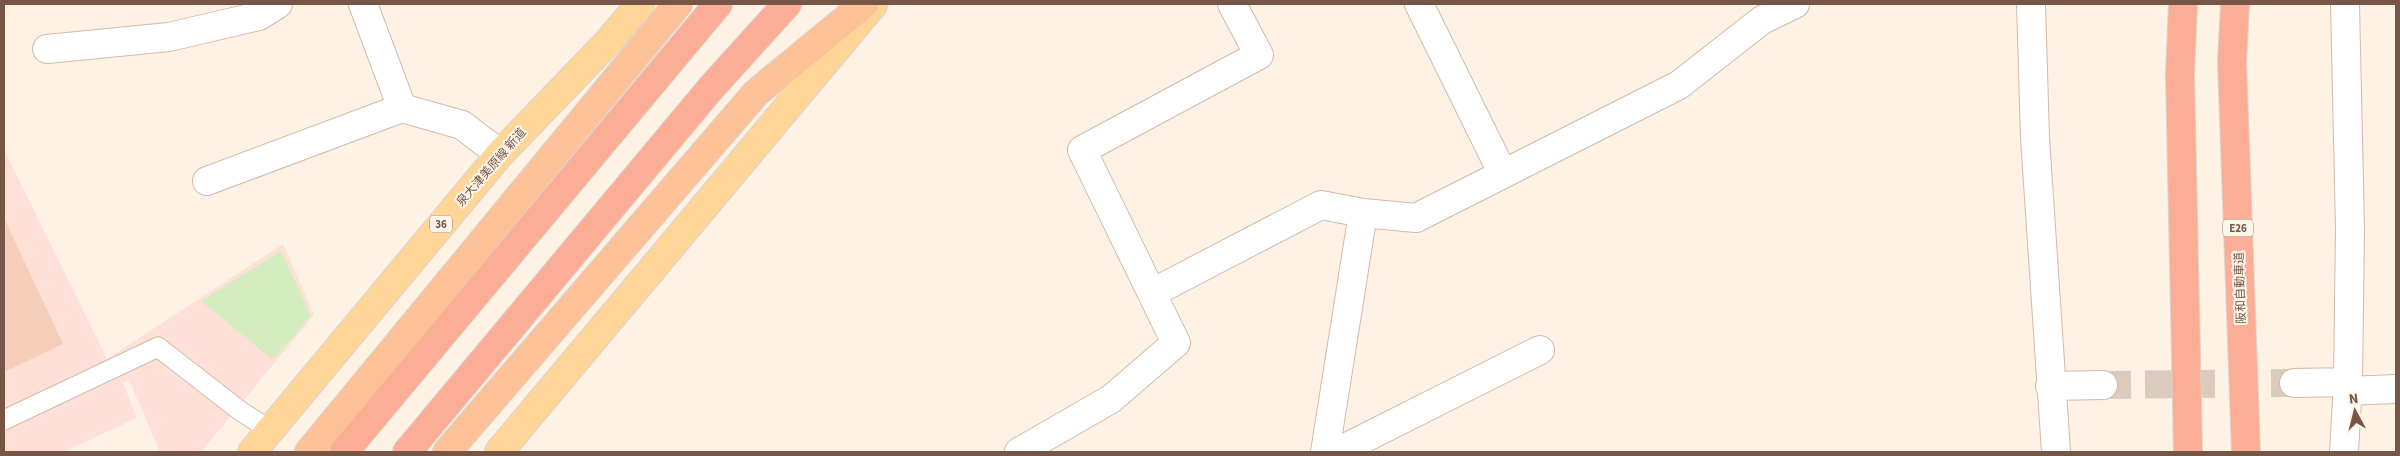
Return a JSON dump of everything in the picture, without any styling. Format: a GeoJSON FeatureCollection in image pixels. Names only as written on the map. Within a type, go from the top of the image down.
{"type":"FeatureCollection","features":[{"type":"Feature","properties":{"kind":"highway"},"geometry":{"type":"LineString","coordinates":[[308,452],[678,4]]}},
{"type":"Feature","properties":{"kind":"highway"},"geometry":{"type":"LineString","coordinates":[[344,452],[718,4]]}},
{"type":"Feature","properties":{"kind":"highway"},"geometry":{"type":"LineString","coordinates":[[408,452],[711,88],[787,4]]}},
{"type":"Feature","properties":{"kind":"highway"},"geometry":{"type":"LineString","coordinates":[[447,452],[756,92],[864,4]]}},
{"type":"Feature","properties":{"kind":"highway"},"geometry":{"type":"LineString","coordinates":[[2183,4],[2180,75],[2188,452]]}},
{"type":"Feature","properties":{"kind":"highway","name":"阪和自動車道"},"geometry":{"type":"LineString","coordinates":[[2235,4],[2232,62],[2246,452]]}},
{"type":"Feature","properties":{"kind":"main road","name":"泉大津美原線 新道"},"geometry":{"type":"LineString","coordinates":[[252,452],[500,154],[608,42],[640,4]]}},
{"type":"Feature","properties":{"kind":"main road"},"geometry":{"type":"LineString","coordinates":[[499,452],[874,4]]}},
{"type":"Feature","properties":{"kind":"street"},"geometry":{"type":"LineString","coordinates":[[363,4],[402,108]]}},
{"type":"Feature","properties":{"kind":"street"},"geometry":{"type":"LineString","coordinates":[[1019,452],[1111,399],[1176,343],[1082,150],[1259,55],[1232,4]]}},
{"type":"Feature","properties":{"kind":"street"},"geometry":{"type":"LineString","coordinates":[[1419,4],[1503,174]]}},
{"type":"Feature","properties":{"kind":"street"},"geometry":{"type":"LineString","coordinates":[[1152,293],[1321,205],[1363,213],[1416,218],[1679,85],[1762,20],[1795,4]]}},
{"type":"Feature","properties":{"kind":"street"},"geometry":{"type":"LineString","coordinates":[[2030,4],[2035,138],[2050,386],[2056,452]]}},
{"type":"Feature","properties":{"kind":"street"},"geometry":{"type":"LineString","coordinates":[[2344,452],[2350,228],[2345,4]]}},
{"type":"Feature","properties":{"kind":"street"},"geometry":{"type":"LineString","coordinates":[[47,49],[169,37],[262,8]]}},
{"type":"Feature","properties":{"kind":"street"},"geometry":{"type":"LineString","coordinates":[[207,181],[402,108],[462,125],[500,154]]}},
{"type":"Feature","properties":{"kind":"street"},"geometry":{"type":"LineString","coordinates":[[1325,452],[1363,213]]}},
{"type":"Feature","properties":{"kind":"street"},"geometry":{"type":"LineString","coordinates":[[1337,452],[1540,350]]}},
{"type":"Feature","properties":{"kind":"street"},"geometry":{"type":"LineString","coordinates":[[2294,383],[2396,389]]}},
{"type":"Feature","properties":{"kind":"street"},"geometry":{"type":"LineString","coordinates":[[2050,386],[2103,385]]}},
{"type":"Feature","properties":{"kind":"lane"},"geometry":{"type":"LineString","coordinates":[[4,420],[53,388],[158,347],[239,410],[270,430]]}},
{"type":"Feature","properties":{"kind":"shaded area"},"geometry":{"type":"Polygon","coordinates":[[[4,150],[107,359],[283,244],[314,315],[201,452],[160,452],[129,380],[123,383],[137,418],[63,452],[4,452],[4,150]]]}},
{"type":"Feature","properties":{"kind":"green space"},"geometry":{"type":"Polygon","coordinates":[[[281,251],[311,316],[273,360],[201,301],[281,251]]]}},
{"type":"Feature","properties":{"kind":"building"},"geometry":{"type":"Polygon","coordinates":[[[4,218],[63,344],[4,372],[4,218]]]}},
{"type":"Feature","properties":{"kind":"tunnel"},"geometry":{"type":"LineString","coordinates":[[2103,385],[2294,383]]}}]}
